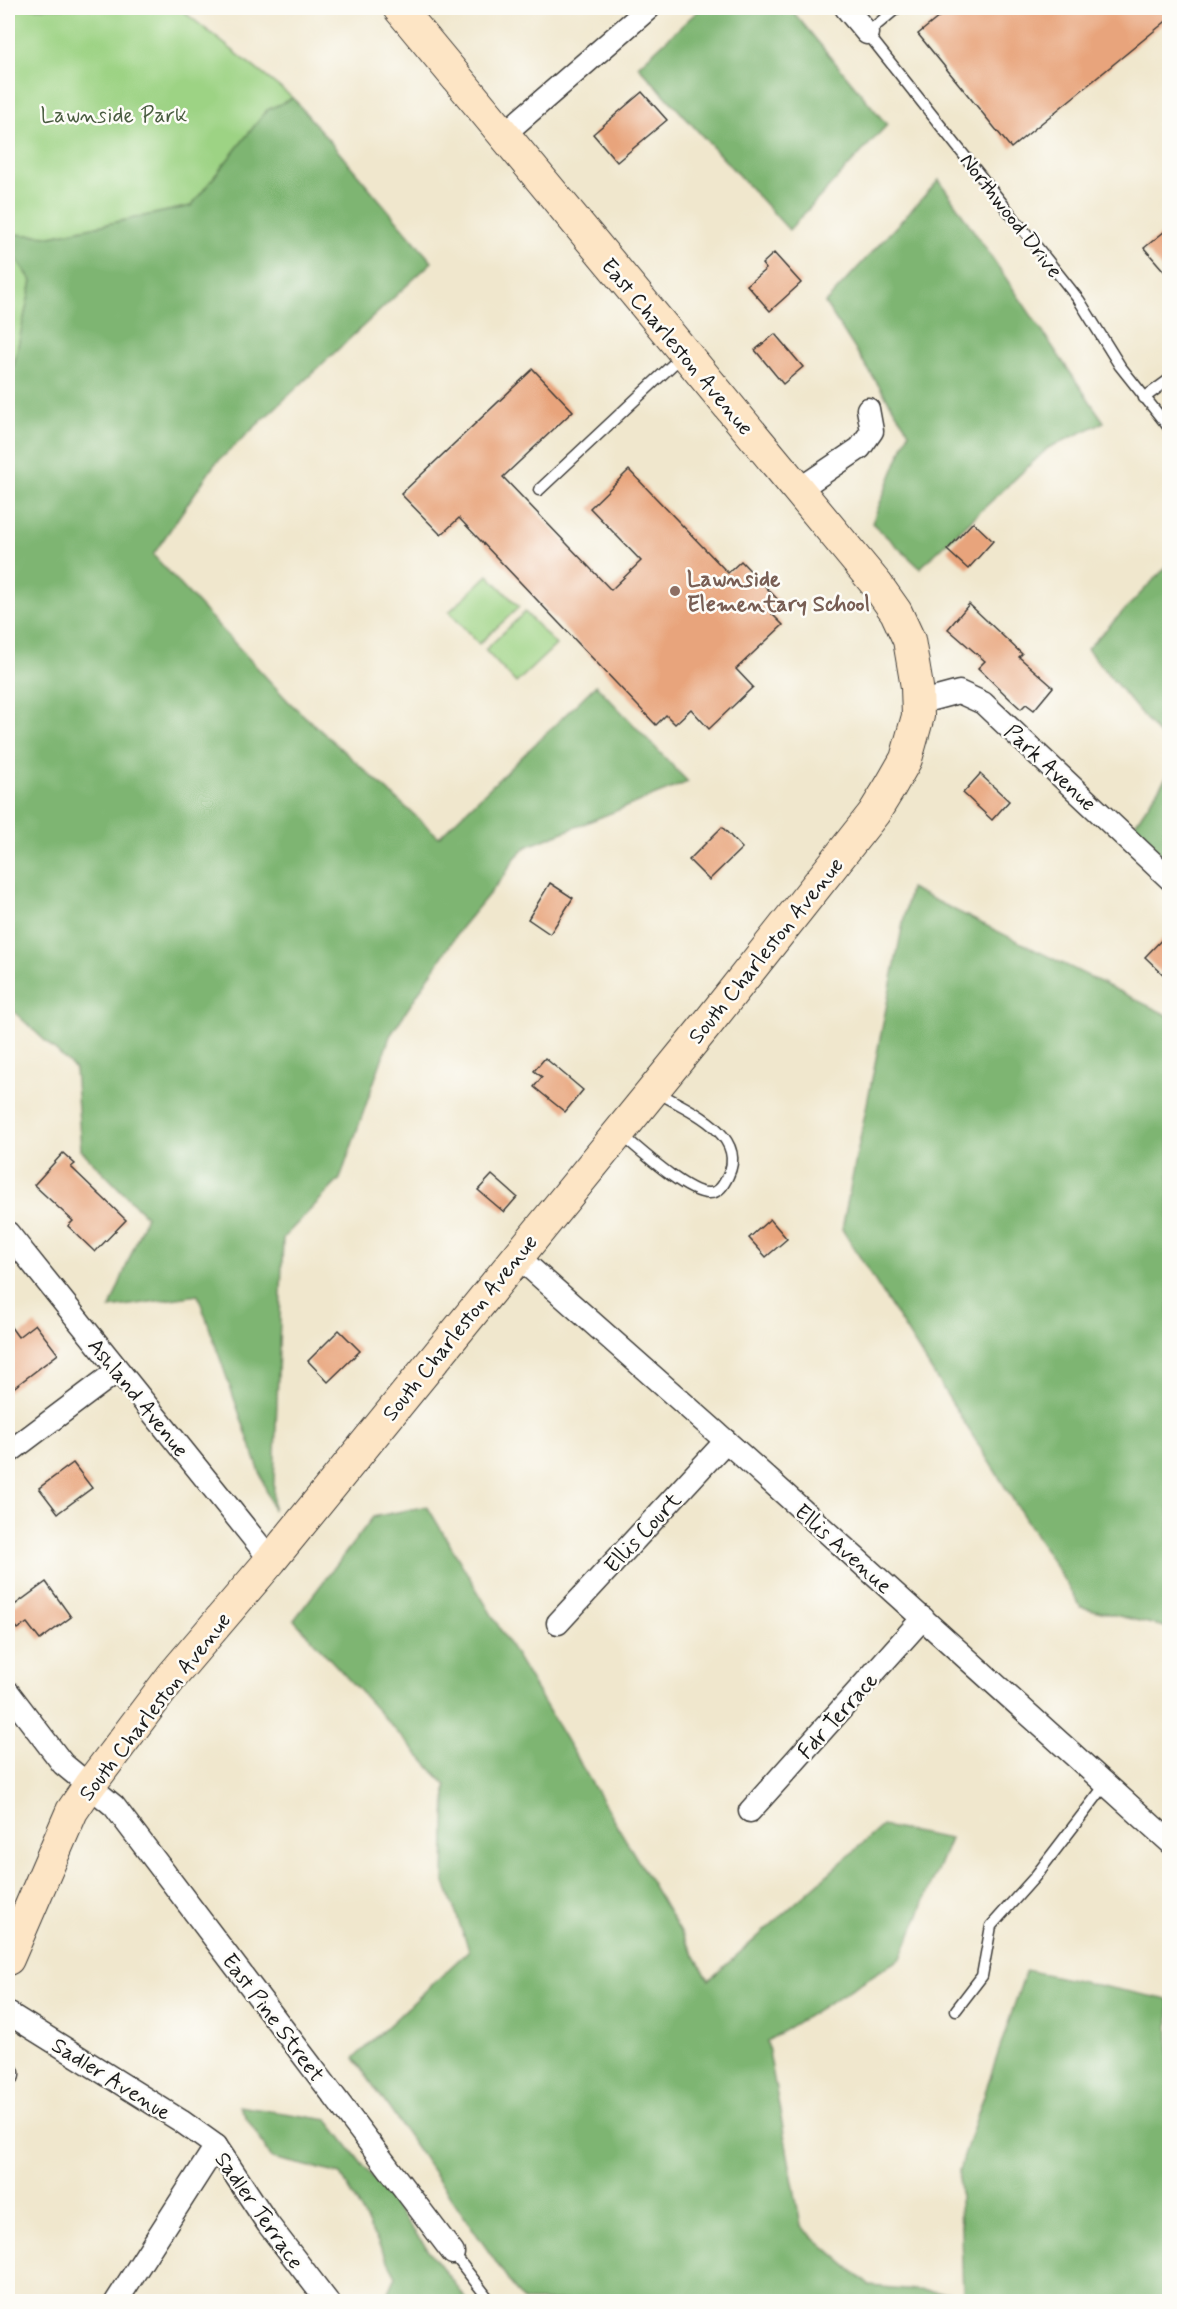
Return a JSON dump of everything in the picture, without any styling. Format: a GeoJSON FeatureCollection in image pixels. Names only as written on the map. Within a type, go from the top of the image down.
{"type":"FeatureCollection","features":[{"type":"Feature","properties":{"kind":"street","name":"East Charleston Avenue"},"geometry":{"type":"LineString","coordinates":[[399,8],[877,585],[896,612],[909,640],[915,668],[918,703]]}},
{"type":"Feature","properties":{"kind":"street"},"geometry":{"type":"LineString","coordinates":[[504,134],[649,8]]}},
{"type":"Feature","properties":{"kind":"street","name":"Northwood Drive"},"geometry":{"type":"LineString","coordinates":[[846,8],[867,33]]}},
{"type":"Feature","properties":{"kind":"street"},"geometry":{"type":"LineString","coordinates":[[798,490],[860,448],[872,431],[868,409]]}},
{"type":"Feature","properties":{"kind":"street","name":"Park Avenue"},"geometry":{"type":"LineString","coordinates":[[918,703],[959,692],[983,703],[1170,879]]}},
{"type":"Feature","properties":{"kind":"street","name":"South Charleston Avenue"},"geometry":{"type":"LineString","coordinates":[[8,1959],[72,1811],[89,1786],[173,1675],[271,1560],[708,1023],[874,813],[906,759],[918,716],[918,703]]}},
{"type":"Feature","properties":{"kind":"street","name":"Ashland Avenue"},"geometry":{"type":"LineString","coordinates":[[8,1233],[271,1560]]}},
{"type":"Feature","properties":{"kind":"street","name":"Ellis Avenue"},"geometry":{"type":"LineString","coordinates":[[517,1256],[726,1441],[1170,1842]]}},
{"type":"Feature","properties":{"kind":"street"},"geometry":{"type":"LineString","coordinates":[[8,1453],[117,1371]]}},
{"type":"Feature","properties":{"kind":"street","name":"Ellis Court"},"geometry":{"type":"LineString","coordinates":[[558,1623],[726,1441]]}},
{"type":"Feature","properties":{"kind":"street","name":"Fdr Terrace"},"geometry":{"type":"LineString","coordinates":[[750,1811],[923,1618]]}},
{"type":"Feature","properties":{"kind":"street","name":"East Pine Street"},"geometry":{"type":"LineString","coordinates":[[8,1692],[63,1764],[114,1806],[453,2253]]}},
{"type":"Feature","properties":{"kind":"street","name":"Sadler Avenue"},"geometry":{"type":"LineString","coordinates":[[8,2013],[181,2121],[216,2146]]}},
{"type":"Feature","properties":{"kind":"street"},"geometry":{"type":"LineString","coordinates":[[116,2301],[216,2146]]}},
{"type":"Feature","properties":{"kind":"street","name":"Sadler Terrace"},"geometry":{"type":"LineString","coordinates":[[216,2146],[267,2224],[328,2301]]}},
{"type":"Feature","properties":{"kind":"lane"},"geometry":{"type":"LineString","coordinates":[[867,33],[897,8]]}},
{"type":"Feature","properties":{"kind":"lane","name":"Northwood Drive"},"geometry":{"type":"LineString","coordinates":[[867,33],[1079,300],[1120,366],[1170,429]]}},
{"type":"Feature","properties":{"kind":"lane"},"geometry":{"type":"LineString","coordinates":[[539,490],[684,354]]}},
{"type":"Feature","properties":{"kind":"lane"},"geometry":{"type":"LineString","coordinates":[[1144,398],[1170,379]]}},
{"type":"Feature","properties":{"kind":"lane"},"geometry":{"type":"LineString","coordinates":[[618,1131],[667,1172],[697,1190],[708,1194],[716,1192],[723,1185],[731,1169],[732,1150],[726,1139],[714,1127],[652,1090]]}},
{"type":"Feature","properties":{"kind":"lane"},"geometry":{"type":"LineString","coordinates":[[956,2010],[982,1976],[991,1926],[1034,1878],[1106,1784]]}},
{"type":"Feature","properties":{"kind":"lane"},"geometry":{"type":"LineString","coordinates":[[453,2253],[491,2301]]}},
{"type":"Feature","properties":{"kind":"green space","name":"Lawnside Park"},"geometry":{"type":"Polygon","coordinates":[[[8,8],[179,8],[293,98],[267,110],[191,206],[51,236],[8,234],[8,8]]]}},
{"type":"Feature","properties":{"kind":"green space"},"geometry":{"type":"Polygon","coordinates":[[[701,8],[790,8],[887,125],[789,230],[638,66],[701,8]]]}},
{"type":"Feature","properties":{"kind":"green space"},"geometry":{"type":"Polygon","coordinates":[[[293,98],[432,262],[214,465],[153,555],[289,702],[439,837],[596,685],[688,782],[526,847],[461,928],[390,1036],[340,1179],[283,1238],[273,1510],[198,1295],[110,1308],[146,1216],[81,1150],[75,1069],[8,1006],[8,392],[32,281],[8,247],[8,234],[51,236],[191,206],[267,110],[293,98]]]}},
{"type":"Feature","properties":{"kind":"green space"},"geometry":{"type":"Polygon","coordinates":[[[939,180],[1104,422],[1048,448],[920,568],[872,523],[909,432],[825,303],[939,180]]]}},
{"type":"Feature","properties":{"kind":"green space"},"geometry":{"type":"Polygon","coordinates":[[[8,247],[32,281],[8,392],[8,247]]]}},
{"type":"Feature","properties":{"kind":"green space"},"geometry":{"type":"Polygon","coordinates":[[[1169,564],[1169,747],[1087,649],[1169,564]]]}},
{"type":"Feature","properties":{"kind":"green space"},"geometry":{"type":"Polygon","coordinates":[[[488,575],[519,607],[479,644],[449,612],[488,575]]]}},
{"type":"Feature","properties":{"kind":"green space"},"geometry":{"type":"Polygon","coordinates":[[[525,612],[556,645],[516,683],[485,650],[525,612]]]}},
{"type":"Feature","properties":{"kind":"green space"},"geometry":{"type":"Polygon","coordinates":[[[1169,773],[1169,862],[1133,827],[1169,773]]]}},
{"type":"Feature","properties":{"kind":"green space"},"geometry":{"type":"Polygon","coordinates":[[[910,888],[1169,1016],[1169,1628],[1081,1607],[842,1229],[910,888]]]}},
{"type":"Feature","properties":{"kind":"green space"},"geometry":{"type":"Polygon","coordinates":[[[427,1506],[709,1980],[882,1826],[950,1839],[901,1958],[767,2041],[801,2226],[870,2286],[963,2294],[959,2170],[1026,1970],[1169,2000],[1169,2301],[523,2301],[354,2058],[469,1950],[444,1880],[446,1785],[294,1620],[373,1517],[427,1506]]]}},
{"type":"Feature","properties":{"kind":"green space"},"geometry":{"type":"Polygon","coordinates":[[[239,2106],[328,2120],[468,2301],[385,2301],[396,2276],[341,2174],[272,2158],[239,2106]]]}},
{"type":"Feature","properties":{"kind":"building"},"geometry":{"type":"Polygon","coordinates":[[[950,8],[1170,8],[1170,18],[1011,148],[918,34],[950,8]]]}},
{"type":"Feature","properties":{"kind":"building"},"geometry":{"type":"Polygon","coordinates":[[[642,92],[667,120],[617,162],[593,134],[642,92]]]}},
{"type":"Feature","properties":{"kind":"building"},"geometry":{"type":"Polygon","coordinates":[[[1170,227],[1170,278],[1144,248],[1170,227]]]}},
{"type":"Feature","properties":{"kind":"building"},"geometry":{"type":"Polygon","coordinates":[[[774,253],[801,283],[770,311],[747,285],[766,269],[762,264],[774,253]]]}},
{"type":"Feature","properties":{"kind":"building"},"geometry":{"type":"Polygon","coordinates":[[[775,334],[803,367],[783,384],[755,350],[775,334]]]}},
{"type":"Feature","properties":{"kind":"building"},"geometry":{"type":"Polygon","coordinates":[[[533,369],[573,411],[503,477],[611,590],[641,561],[590,508],[629,470],[728,573],[741,561],[782,604],[772,614],[783,625],[736,669],[753,687],[709,729],[691,709],[675,724],[666,715],[656,725],[459,518],[441,535],[401,494],[533,369]]]}},
{"type":"Feature","properties":{"kind":"building"},"geometry":{"type":"Polygon","coordinates":[[[973,522],[993,541],[968,569],[947,550],[973,522]]]}},
{"type":"Feature","properties":{"kind":"building"},"geometry":{"type":"Polygon","coordinates":[[[969,604],[1022,654],[1019,657],[1053,687],[1034,710],[1026,704],[1021,709],[1010,699],[978,668],[985,661],[948,629],[969,604]]]}},
{"type":"Feature","properties":{"kind":"building"},"geometry":{"type":"Polygon","coordinates":[[[980,774],[1009,801],[992,820],[963,793],[980,774]]]}},
{"type":"Feature","properties":{"kind":"building"},"geometry":{"type":"Polygon","coordinates":[[[722,827],[742,848],[709,880],[689,860],[722,827]]]}},
{"type":"Feature","properties":{"kind":"building"},"geometry":{"type":"Polygon","coordinates":[[[550,883],[573,898],[550,934],[528,919],[550,883]]]}},
{"type":"Feature","properties":{"kind":"building"},"geometry":{"type":"Polygon","coordinates":[[[1170,931],[1170,981],[1145,957],[1170,931]]]}},
{"type":"Feature","properties":{"kind":"building"},"geometry":{"type":"Polygon","coordinates":[[[545,1058],[583,1090],[565,1112],[534,1087],[542,1077],[534,1071],[545,1058]]]}},
{"type":"Feature","properties":{"kind":"building"},"geometry":{"type":"Polygon","coordinates":[[[63,1153],[75,1164],[71,1167],[126,1220],[95,1252],[68,1226],[73,1221],[34,1185],[63,1153]]]}},
{"type":"Feature","properties":{"kind":"building"},"geometry":{"type":"Polygon","coordinates":[[[492,1175],[517,1197],[504,1212],[478,1190],[492,1175]]]}},
{"type":"Feature","properties":{"kind":"building"},"geometry":{"type":"Polygon","coordinates":[[[770,1219],[787,1239],[766,1257],[749,1238],[770,1219]]]}},
{"type":"Feature","properties":{"kind":"building"},"geometry":{"type":"Polygon","coordinates":[[[8,1323],[18,1337],[35,1324],[58,1354],[8,1392],[8,1323]]]}},
{"type":"Feature","properties":{"kind":"building"},"geometry":{"type":"Polygon","coordinates":[[[339,1330],[360,1351],[328,1382],[308,1361],[339,1330]]]}},
{"type":"Feature","properties":{"kind":"building"},"geometry":{"type":"Polygon","coordinates":[[[73,1463],[92,1488],[58,1513],[39,1488],[73,1463]]]}},
{"type":"Feature","properties":{"kind":"building"},"geometry":{"type":"Polygon","coordinates":[[[46,1582],[71,1617],[40,1640],[27,1623],[18,1629],[8,1616],[8,1610],[46,1582]]]}},
{"type":"Feature","properties":{"kind":"place","name":"Lawnside Elementary School"},"geometry":{"type":"Point","coordinates":[675,591]}}]}
